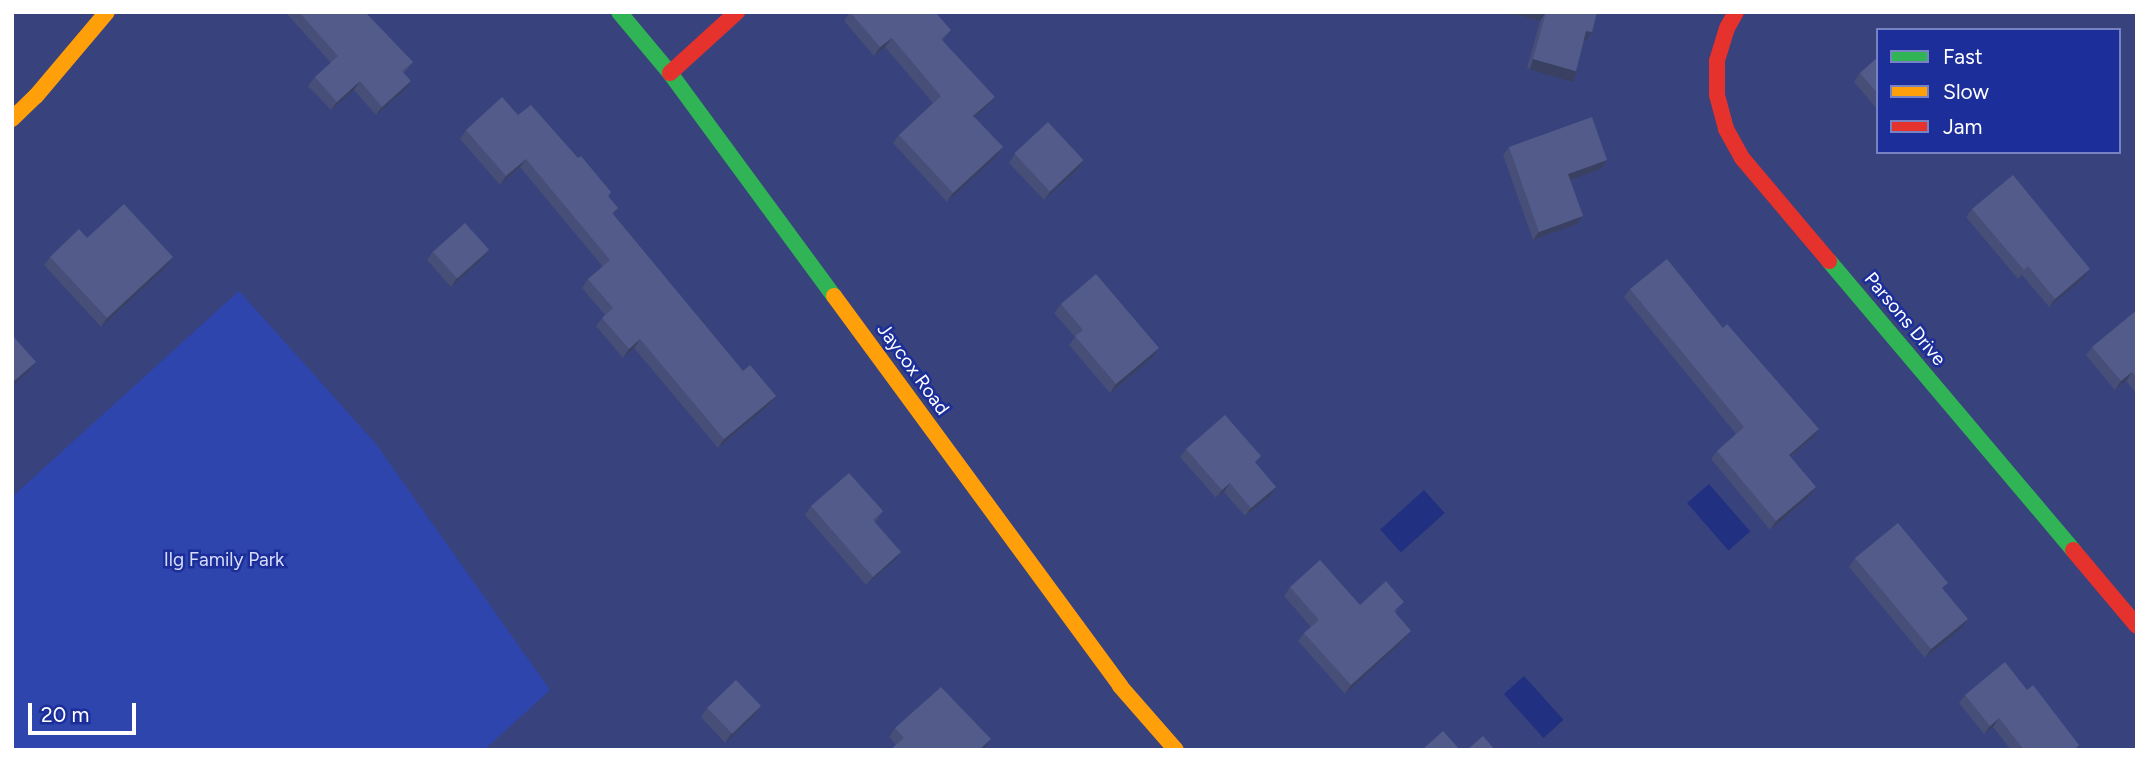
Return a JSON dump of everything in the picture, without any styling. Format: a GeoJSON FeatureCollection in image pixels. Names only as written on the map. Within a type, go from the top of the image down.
{"type":"FeatureCollection","features":[{"type":"Feature","properties":{"kind":"street"},"geometry":{"type":"LineString","coordinates":[[12,119],[36,96],[107,12]]}},
{"type":"Feature","properties":{"kind":"street","name":"Jaycox Road"},"geometry":{"type":"LineString","coordinates":[[619,12],[670,73],[1120,686],[1176,750]]}},
{"type":"Feature","properties":{"kind":"street"},"geometry":{"type":"LineString","coordinates":[[670,73],[737,12]]}},
{"type":"Feature","properties":{"kind":"street","name":"Parsons Drive"},"geometry":{"type":"LineString","coordinates":[[1736,12],[1727,28],[1717,61],[1717,95],[1726,129],[1742,158],[2137,626]]}},
{"type":"Feature","properties":{"kind":"green space","name":"Ilg Family Park"},"geometry":{"type":"Polygon","coordinates":[[[239,291],[376,444],[550,690],[484,750],[12,750],[12,497],[239,291]]]}},
{"type":"Feature","properties":{"kind":"shaded area"},"geometry":{"type":"Polygon","coordinates":[[[1709,484],[1750,532],[1728,551],[1687,503],[1709,484]]]}},
{"type":"Feature","properties":{"kind":"shaded area"},"geometry":{"type":"Polygon","coordinates":[[[1424,490],[1445,513],[1401,553],[1380,529],[1424,490]]]}},
{"type":"Feature","properties":{"kind":"shaded area"},"geometry":{"type":"Polygon","coordinates":[[[1524,676],[1563,720],[1543,738],[1504,694],[1524,676]]]}},
{"type":"Feature","properties":{"kind":"building"},"geometry":{"type":"Polygon","coordinates":[[[299,12],[365,12],[413,62],[402,71],[411,81],[382,107],[360,81],[337,102],[315,77],[338,56],[299,12]]]}},
{"type":"Feature","properties":{"kind":"building"},"geometry":{"type":"Polygon","coordinates":[[[850,12],[935,12],[951,30],[941,39],[995,97],[973,116],[1003,147],[953,193],[899,135],[941,96],[892,38],[880,47],[850,12]]]}},
{"type":"Feature","properties":{"kind":"building"},"geometry":{"type":"Polygon","coordinates":[[[1546,12],[1597,12],[1592,32],[1586,31],[1576,71],[1533,59],[1546,12]]]}},
{"type":"Feature","properties":{"kind":"building"},"geometry":{"type":"Polygon","coordinates":[[[1876,59],[1876,92],[1860,73],[1876,59]]]}},
{"type":"Feature","properties":{"kind":"building"},"geometry":{"type":"Polygon","coordinates":[[[502,97],[518,115],[531,105],[578,158],[581,156],[611,192],[608,196],[618,208],[612,213],[743,371],[750,365],[776,396],[724,439],[640,339],[629,349],[602,318],[613,308],[588,279],[610,260],[526,159],[506,176],[466,130],[502,97]]]}},
{"type":"Feature","properties":{"kind":"building"},"geometry":{"type":"Polygon","coordinates":[[[1592,117],[1607,160],[1568,174],[1583,216],[1539,232],[1509,147],[1592,117]]]}},
{"type":"Feature","properties":{"kind":"building"},"geometry":{"type":"Polygon","coordinates":[[[1048,122],[1083,160],[1050,191],[1014,153],[1048,122]]]}},
{"type":"Feature","properties":{"kind":"building"},"geometry":{"type":"Polygon","coordinates":[[[2013,175],[2090,269],[2055,299],[2028,266],[2024,270],[1972,209],[2013,175]]]}},
{"type":"Feature","properties":{"kind":"building"},"geometry":{"type":"Polygon","coordinates":[[[124,204],[173,257],[107,318],[50,257],[79,229],[87,238],[124,204]]]}},
{"type":"Feature","properties":{"kind":"building"},"geometry":{"type":"Polygon","coordinates":[[[465,223],[489,250],[457,279],[433,252],[465,223]]]}},
{"type":"Feature","properties":{"kind":"building"},"geometry":{"type":"Polygon","coordinates":[[[1667,259],[1723,328],[1727,324],[1819,429],[1789,455],[1816,487],[1776,521],[1717,451],[1744,427],[1630,289],[1667,259]]]}},
{"type":"Feature","properties":{"kind":"building"},"geometry":{"type":"Polygon","coordinates":[[[1096,274],[1159,348],[1116,384],[1075,336],[1083,330],[1061,304],[1096,274]]]}},
{"type":"Feature","properties":{"kind":"building"},"geometry":{"type":"Polygon","coordinates":[[[2137,310],[2137,378],[2132,372],[2121,381],[2092,347],[2137,310]]]}},
{"type":"Feature","properties":{"kind":"building"},"geometry":{"type":"Polygon","coordinates":[[[12,335],[36,362],[12,383],[12,335]]]}},
{"type":"Feature","properties":{"kind":"building"},"geometry":{"type":"Polygon","coordinates":[[[1225,415],[1261,456],[1255,462],[1276,487],[1251,508],[1230,483],[1222,490],[1186,449],[1225,415]]]}},
{"type":"Feature","properties":{"kind":"building"},"geometry":{"type":"Polygon","coordinates":[[[849,473],[883,511],[873,520],[901,552],[873,577],[811,506],[849,473]]]}},
{"type":"Feature","properties":{"kind":"building"},"geometry":{"type":"Polygon","coordinates":[[[1898,523],[1948,583],[1942,588],[1968,619],[1931,649],[1855,558],[1898,523]]]}},
{"type":"Feature","properties":{"kind":"building"},"geometry":{"type":"Polygon","coordinates":[[[1320,560],[1360,605],[1386,581],[1404,602],[1394,611],[1411,631],[1351,685],[1304,633],[1319,620],[1290,587],[1320,560]]]}},
{"type":"Feature","properties":{"kind":"building"},"geometry":{"type":"Polygon","coordinates":[[[2005,662],[2027,690],[2033,685],[2079,745],[2073,750],[2024,750],[1999,718],[1990,726],[1965,695],[2005,662]]]}},
{"type":"Feature","properties":{"kind":"building"},"geometry":{"type":"Polygon","coordinates":[[[736,680],[761,706],[732,734],[707,708],[736,680]]]}},
{"type":"Feature","properties":{"kind":"building"},"geometry":{"type":"Polygon","coordinates":[[[941,687],[991,739],[979,750],[890,750],[904,738],[895,728],[941,687]]]}},
{"type":"Feature","properties":{"kind":"building"},"geometry":{"type":"Polygon","coordinates":[[[1443,731],[1460,750],[1422,750],[1443,731]]]}},
{"type":"Feature","properties":{"kind":"building"},"geometry":{"type":"Polygon","coordinates":[[[1483,736],[1495,750],[1467,750],[1483,736]]]}},
{"type":"Feature","properties":{"kind":"traffic: fast"},"geometry":{"type":"LineString","coordinates":[[619,12],[670,73],[834,296]]}},
{"type":"Feature","properties":{"kind":"traffic: fast"},"geometry":{"type":"LineString","coordinates":[[1829,261],[2073,550]]}},
{"type":"Feature","properties":{"kind":"traffic: slow"},"geometry":{"type":"LineString","coordinates":[[12,119],[36,96],[107,12]]}},
{"type":"Feature","properties":{"kind":"traffic: slow"},"geometry":{"type":"LineString","coordinates":[[834,296],[1120,686],[1176,750]]}},
{"type":"Feature","properties":{"kind":"traffic: jam"},"geometry":{"type":"LineString","coordinates":[[670,73],[737,12]]}},
{"type":"Feature","properties":{"kind":"traffic: jam"},"geometry":{"type":"LineString","coordinates":[[1736,12],[1727,28],[1717,61],[1717,95],[1726,129],[1742,158],[1829,261]]}},
{"type":"Feature","properties":{"kind":"traffic: jam"},"geometry":{"type":"LineString","coordinates":[[2073,550],[2137,626]]}}]}
